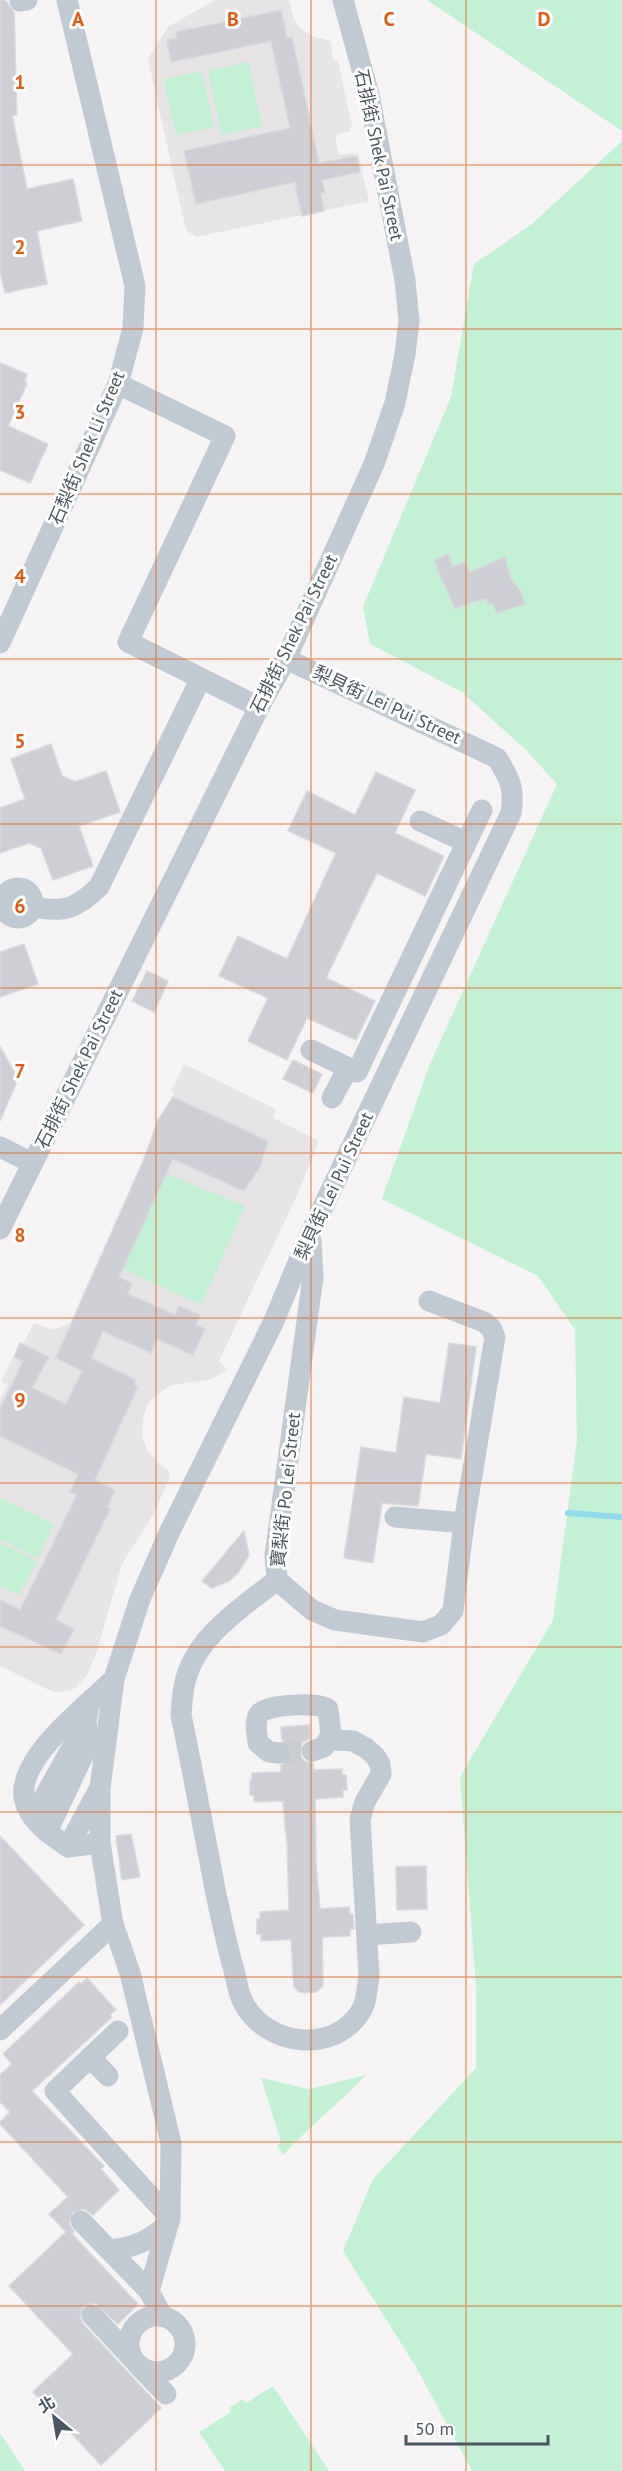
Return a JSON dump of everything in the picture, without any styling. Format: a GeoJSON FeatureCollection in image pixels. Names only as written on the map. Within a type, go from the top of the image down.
{"type":"FeatureCollection","features":[{"type":"Feature","properties":{"kind":"street","name":"石梨街 Shek Li Street"},"geometry":{"type":"LineString","coordinates":[[0,643],[5,617],[118,384],[133,328],[135,286],[67,0]]}},
{"type":"Feature","properties":{"kind":"street","name":"石排街 Shek Pai Street"},"geometry":{"type":"LineString","coordinates":[[0,1228],[259,707],[286,658],[374,464],[395,403],[409,321],[405,279],[369,95],[343,0]]}},
{"type":"Feature","properties":{"kind":"street"},"geometry":{"type":"LineString","coordinates":[[118,384],[225,436],[128,642],[200,680],[259,707]]}},
{"type":"Feature","properties":{"kind":"street","name":"梨貝街 Lei Pui Street"},"geometry":{"type":"LineString","coordinates":[[149,2291],[169,2220],[171,2143],[130,1973],[114,1924],[100,1843],[100,1788],[103,1752],[114,1679],[140,1599],[170,1531],[273,1323],[310,1234],[511,813],[514,795],[505,771],[497,758],[286,658]]}},
{"type":"Feature","properties":{"kind":"street"},"geometry":{"type":"LineString","coordinates":[[32,908],[53,911],[79,905],[99,887],[200,680]]}},
{"type":"Feature","properties":{"kind":"street"},"geometry":{"type":"LineString","coordinates":[[311,1050],[357,1072],[482,810]]}},
{"type":"Feature","properties":{"kind":"street"},"geometry":{"type":"LineString","coordinates":[[420,821],[465,842]]}},
{"type":"Feature","properties":{"kind":"street"},"geometry":{"type":"LineString","coordinates":[[419,940],[445,951]]}},
{"type":"Feature","properties":{"kind":"street"},"geometry":{"type":"LineString","coordinates":[[332,1098],[348,1068]]}},
{"type":"Feature","properties":{"kind":"street"},"geometry":{"type":"LineString","coordinates":[[0,1147],[32,1163]]}},
{"type":"Feature","properties":{"kind":"street","name":"寶梨街 Po Lei Street"},"geometry":{"type":"LineString","coordinates":[[310,1234],[313,1277],[275,1556],[277,1580],[312,1610],[336,1620],[423,1632],[441,1625],[453,1611],[464,1522],[495,1337],[491,1328],[484,1322],[429,1301]]}},
{"type":"Feature","properties":{"kind":"street"},"geometry":{"type":"LineString","coordinates":[[273,1323],[304,1338]]}},
{"type":"Feature","properties":{"kind":"street"},"geometry":{"type":"LineString","coordinates":[[395,1517],[464,1522]]}},
{"type":"Feature","properties":{"kind":"street"},"geometry":{"type":"LineString","coordinates":[[277,1580],[229,1617],[208,1639],[194,1659],[184,1685],[181,1715],[222,1928],[242,2001],[250,2014],[264,2026],[288,2040],[316,2041],[345,2028],[361,2011],[365,1997],[369,1976],[360,1819],[365,1802],[381,1774],[380,1764],[366,1748],[353,1741],[337,1740],[332,1734],[330,1715],[323,1706],[317,1704],[268,1708],[258,1714],[256,1721],[258,1743],[269,1752],[280,1753]]}},
{"type":"Feature","properties":{"kind":"street"},"geometry":{"type":"LineString","coordinates":[[100,1843],[51,1834],[24,1802],[26,1781],[36,1756],[54,1735],[87,1713],[114,1679]]}},
{"type":"Feature","properties":{"kind":"street"},"geometry":{"type":"LineString","coordinates":[[51,1834],[88,1745],[87,1713]]}},
{"type":"Feature","properties":{"kind":"street"},"geometry":{"type":"LineString","coordinates":[[312,1751],[324,1747],[332,1734]]}},
{"type":"Feature","properties":{"kind":"street"},"geometry":{"type":"LineString","coordinates":[[51,1834],[103,1752]]}},
{"type":"Feature","properties":{"kind":"street"},"geometry":{"type":"LineString","coordinates":[[51,1834],[100,1788]]}},
{"type":"Feature","properties":{"kind":"street"},"geometry":{"type":"LineString","coordinates":[[0,2030],[71,1951],[114,1924]]}},
{"type":"Feature","properties":{"kind":"street"},"geometry":{"type":"LineString","coordinates":[[367,1935],[411,1932]]}},
{"type":"Feature","properties":{"kind":"street"},"geometry":{"type":"LineString","coordinates":[[109,2250],[140,2244],[157,2235],[169,2220],[55,2091],[118,2031]]}},
{"type":"Feature","properties":{"kind":"street"},"geometry":{"type":"LineString","coordinates":[[90,2057],[108,2076]]}},
{"type":"Feature","properties":{"kind":"street"},"geometry":{"type":"LineString","coordinates":[[81,2221],[149,2291],[162,2316]]}},
{"type":"Feature","properties":{"kind":"street"},"geometry":{"type":"LineString","coordinates":[[92,2315],[166,2394]]}},
{"type":"Feature","properties":{"kind":"street"},"geometry":{"type":"LineString","coordinates":[[162,2316],[177,2324],[182,2332],[184,2350],[181,2358],[167,2370],[148,2371],[137,2363],[128,2342],[131,2332],[144,2319],[162,2316]]}},
{"type":"Feature","properties":{"kind":"shaded area"},"geometry":{"type":"Polygon","coordinates":[[[215,0],[289,0],[293,17],[300,28],[314,37],[331,41],[333,60],[338,61],[352,126],[350,131],[335,135],[339,155],[353,153],[359,158],[369,201],[196,237],[186,230],[148,59],[168,27],[215,0]]]}},
{"type":"Feature","properties":{"kind":"shaded area"},"geometry":{"type":"Polygon","coordinates":[[[184,1064],[276,1109],[273,1118],[319,1141],[297,1195],[219,1361],[226,1369],[222,1374],[209,1380],[171,1385],[156,1395],[147,1405],[142,1436],[147,1450],[158,1463],[169,1471],[170,1477],[153,1515],[122,1564],[96,1654],[87,1675],[77,1687],[69,1691],[53,1692],[0,1666],[0,1399],[7,1385],[1,1382],[20,1343],[23,1344],[34,1323],[52,1329],[70,1323],[173,1097],[174,1093],[171,1092],[184,1064]]]}},
{"type":"Feature","properties":{"kind":"green space"},"geometry":{"type":"Polygon","coordinates":[[[427,0],[622,0],[622,131],[427,0]]]}},
{"type":"Feature","properties":{"kind":"green space"},"geometry":{"type":"Polygon","coordinates":[[[248,62],[262,126],[222,135],[208,71],[248,62]]]}},
{"type":"Feature","properties":{"kind":"green space"},"geometry":{"type":"Polygon","coordinates":[[[202,71],[214,127],[176,135],[164,79],[202,71]]]}},
{"type":"Feature","properties":{"kind":"green space"},"geometry":{"type":"Polygon","coordinates":[[[622,141],[622,2471],[472,2471],[416,2367],[343,2251],[373,2179],[476,2068],[476,1986],[460,1777],[553,1620],[577,1440],[575,1330],[538,1276],[382,1199],[429,1066],[557,784],[525,749],[462,692],[370,644],[363,607],[451,397],[474,264],[532,224],[622,141]]]}},
{"type":"Feature","properties":{"kind":"green space"},"geometry":{"type":"Polygon","coordinates":[[[166,1174],[245,1206],[201,1305],[123,1269],[166,1174]]]}},
{"type":"Feature","properties":{"kind":"green space"},"geometry":{"type":"Polygon","coordinates":[[[0,1498],[54,1524],[38,1558],[0,1539],[0,1498]]]}},
{"type":"Feature","properties":{"kind":"green space"},"geometry":{"type":"Polygon","coordinates":[[[0,1543],[37,1561],[19,1595],[0,1586],[0,1543]]]}},
{"type":"Feature","properties":{"kind":"green space"},"geometry":{"type":"Polygon","coordinates":[[[366,2075],[283,2155],[277,2146],[281,2142],[261,2078],[309,2089],[366,2075]]]}},
{"type":"Feature","properties":{"kind":"green space"},"geometry":{"type":"Polygon","coordinates":[[[273,2386],[329,2471],[225,2471],[199,2432],[231,2412],[229,2408],[243,2399],[246,2403],[273,2386]]]}},
{"type":"Feature","properties":{"kind":"green space"},"geometry":{"type":"Polygon","coordinates":[[[0,2433],[25,2471],[0,2471],[0,2433]]]}},
{"type":"Feature","properties":{"kind":"building"},"geometry":{"type":"Polygon","coordinates":[[[0,0],[5,0],[14,12],[17,115],[12,115],[27,189],[73,179],[82,221],[37,231],[47,284],[5,293],[0,271],[0,0]]]}},
{"type":"Feature","properties":{"kind":"building"},"geometry":{"type":"Polygon","coordinates":[[[281,10],[287,38],[292,37],[319,163],[357,156],[360,172],[322,180],[325,192],[321,193],[324,211],[302,216],[295,182],[196,204],[184,151],[290,128],[271,41],[171,62],[167,40],[177,38],[176,32],[281,10]]]}},
{"type":"Feature","properties":{"kind":"building"},"geometry":{"type":"Polygon","coordinates":[[[0,363],[27,374],[25,381],[27,384],[8,426],[48,444],[30,483],[0,470],[0,363]]]}},
{"type":"Feature","properties":{"kind":"building"},"geometry":{"type":"Polygon","coordinates":[[[448,554],[453,567],[465,562],[470,572],[505,557],[511,579],[521,592],[525,604],[497,613],[492,603],[488,604],[486,599],[455,609],[434,561],[448,554]]]}},
{"type":"Feature","properties":{"kind":"building"},"geometry":{"type":"Polygon","coordinates":[[[51,744],[62,776],[75,782],[106,771],[120,812],[79,826],[93,866],[53,880],[41,848],[29,843],[0,853],[0,808],[25,799],[11,759],[51,744]]]}},
{"type":"Feature","properties":{"kind":"building"},"geometry":{"type":"Polygon","coordinates":[[[376,772],[415,790],[395,833],[444,856],[425,896],[377,873],[326,978],[375,1001],[356,1040],[307,1018],[287,1060],[248,1041],[268,998],[219,976],[238,936],[287,959],[336,853],[288,831],[307,791],[355,815],[376,772]]]}},
{"type":"Feature","properties":{"kind":"building"},"geometry":{"type":"Polygon","coordinates":[[[24,944],[38,984],[0,997],[0,952],[24,944]]]}},
{"type":"Feature","properties":{"kind":"building"},"geometry":{"type":"Polygon","coordinates":[[[147,971],[168,981],[154,1012],[132,1001],[147,971]]]}},
{"type":"Feature","properties":{"kind":"building"},"geometry":{"type":"Polygon","coordinates":[[[0,1047],[14,1071],[16,1084],[0,1121],[0,1047]]]}},
{"type":"Feature","properties":{"kind":"building"},"geometry":{"type":"Polygon","coordinates":[[[293,1060],[322,1074],[313,1093],[283,1079],[293,1060]]]}},
{"type":"Feature","properties":{"kind":"building"},"geometry":{"type":"Polygon","coordinates":[[[173,1097],[268,1141],[260,1167],[244,1191],[173,1159],[119,1277],[132,1283],[128,1294],[175,1315],[179,1306],[200,1315],[196,1325],[205,1329],[193,1355],[157,1339],[151,1353],[103,1331],[91,1358],[136,1380],[134,1384],[138,1386],[95,1480],[115,1490],[107,1508],[110,1509],[56,1620],[74,1629],[61,1654],[0,1626],[0,1600],[20,1610],[77,1495],[70,1492],[78,1474],[0,1436],[0,1409],[23,1361],[14,1357],[20,1343],[49,1357],[32,1388],[66,1404],[82,1371],[56,1358],[144,1159],[158,1120],[173,1097]]]}},
{"type":"Feature","properties":{"kind":"building"},"geometry":{"type":"Polygon","coordinates":[[[449,1343],[476,1347],[461,1459],[426,1454],[418,1506],[382,1503],[373,1563],[344,1558],[361,1447],[396,1453],[404,1397],[440,1403],[449,1343]]]}},
{"type":"Feature","properties":{"kind":"building"},"geometry":{"type":"Polygon","coordinates":[[[244,1531],[249,1555],[238,1573],[229,1581],[212,1588],[202,1581],[244,1531]]]}},
{"type":"Feature","properties":{"kind":"building"},"geometry":{"type":"Polygon","coordinates":[[[309,1725],[310,1738],[302,1743],[300,1756],[304,1761],[313,1763],[313,1770],[342,1769],[342,1775],[346,1775],[347,1790],[343,1790],[343,1797],[315,1799],[316,1864],[320,1909],[349,1907],[350,1914],[353,1914],[354,1929],[350,1929],[350,1936],[322,1937],[323,1986],[316,1992],[304,1993],[294,1987],[291,1939],[261,1941],[261,1934],[257,1934],[257,1919],[260,1919],[260,1912],[289,1910],[287,1845],[283,1801],[254,1802],[254,1795],[250,1795],[250,1780],[252,1780],[252,1773],[281,1772],[281,1765],[291,1760],[292,1748],[282,1740],[281,1727],[309,1725]]]}},
{"type":"Feature","properties":{"kind":"building"},"geometry":{"type":"Polygon","coordinates":[[[131,1834],[140,1877],[122,1880],[116,1836],[131,1834]]]}},
{"type":"Feature","properties":{"kind":"building"},"geometry":{"type":"Polygon","coordinates":[[[0,1836],[84,1925],[0,2005],[0,1836]]]}},
{"type":"Feature","properties":{"kind":"building"},"geometry":{"type":"Polygon","coordinates":[[[426,1866],[427,1909],[397,1910],[396,1867],[426,1866]]]}},
{"type":"Feature","properties":{"kind":"building"},"geometry":{"type":"Polygon","coordinates":[[[87,1978],[116,2010],[110,2015],[112,2017],[32,2091],[104,2166],[101,2169],[119,2190],[93,2215],[84,2209],[73,2212],[69,2224],[74,2232],[72,2234],[138,2304],[118,2324],[95,2303],[83,2306],[80,2317],[83,2324],[161,2408],[101,2465],[33,2392],[73,2354],[9,2286],[66,2232],[49,2214],[68,2197],[0,2124],[10,2112],[0,2102],[0,2075],[12,2064],[3,2054],[79,1982],[81,1984],[87,1978]]]}},
{"type":"Feature","properties":{"kind":"waterway"},"geometry":{"type":"LineString","coordinates":[[568,1513],[622,1517]]}},
{"type":"Feature","properties":{"kind":"tunnel"},"geometry":{"type":"LineString","coordinates":[[280,1753],[312,1751]]}}]}
